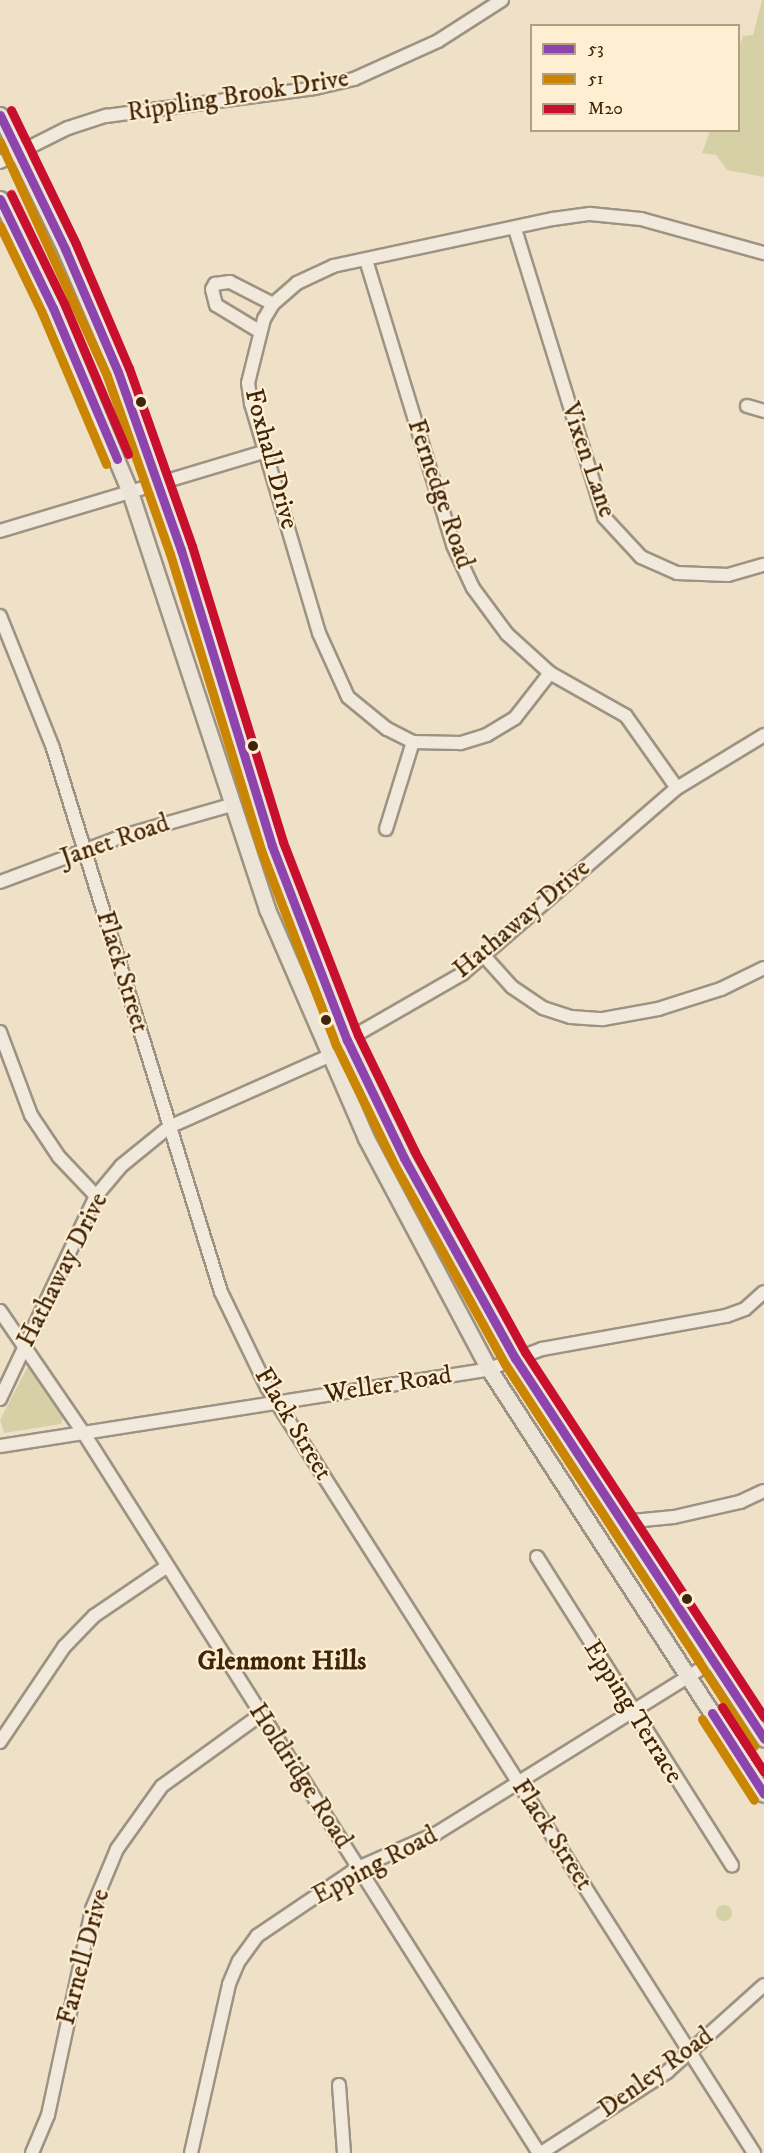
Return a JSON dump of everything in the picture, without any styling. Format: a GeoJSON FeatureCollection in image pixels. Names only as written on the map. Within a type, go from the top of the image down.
{"type":"FeatureCollection","features":[{"type":"Feature","properties":{"kind":"main road"},"geometry":{"type":"LineString","coordinates":[[0,115],[20,153],[109,352],[158,484],[272,846],[347,1040],[404,1158],[515,1358],[764,1739]]}},
{"type":"Feature","properties":{"kind":"main road"},"geometry":{"type":"LineString","coordinates":[[0,199],[53,308],[130,492],[267,909],[329,1056],[424,1252],[489,1369],[764,1794]]}},
{"type":"Feature","properties":{"kind":"street","name":"Rippling Brook Drive"},"geometry":{"type":"LineString","coordinates":[[0,162],[68,128],[106,116],[315,88],[354,79],[438,41],[502,0]]}},
{"type":"Feature","properties":{"kind":"street","name":"Foxhall Drive"},"geometry":{"type":"LineString","coordinates":[[413,742],[362,711],[338,679],[263,452],[248,383],[259,331],[273,304],[314,273],[366,260],[515,230],[553,219],[590,214],[641,219],[764,252]]}},
{"type":"Feature","properties":{"kind":"street","name":"Vixen Lane"},"geometry":{"type":"LineString","coordinates":[[515,230],[604,517],[640,556],[677,573],[728,575],[764,565]]}},
{"type":"Feature","properties":{"kind":"street","name":"Fernedge Road"},"geometry":{"type":"LineString","coordinates":[[366,260],[453,545],[473,588],[507,634],[550,673],[626,716],[677,788]]}},
{"type":"Feature","properties":{"kind":"street"},"geometry":{"type":"LineString","coordinates":[[259,331],[216,305],[212,289],[223,281],[230,282],[273,304]]}},
{"type":"Feature","properties":{"kind":"street"},"geometry":{"type":"LineString","coordinates":[[747,406],[764,411]]}},
{"type":"Feature","properties":{"kind":"street"},"geometry":{"type":"LineString","coordinates":[[0,531],[263,452]]}},
{"type":"Feature","properties":{"kind":"street","name":"Flack Street"},"geometry":{"type":"LineString","coordinates":[[0,616],[53,748],[221,1292],[277,1402],[754,2153]]}},
{"type":"Feature","properties":{"kind":"street"},"geometry":{"type":"LineString","coordinates":[[387,830],[413,742],[460,743],[487,735],[515,718],[550,673]]}},
{"type":"Feature","properties":{"kind":"street","name":"Hathaway Drive"},"geometry":{"type":"LineString","coordinates":[[0,1399],[96,1196],[121,1166],[169,1127],[329,1056],[347,1040],[485,957],[677,788],[764,735]]}},
{"type":"Feature","properties":{"kind":"street","name":"Janet Road"},"geometry":{"type":"LineString","coordinates":[[0,882],[84,851],[231,805]]}},
{"type":"Feature","properties":{"kind":"street"},"geometry":{"type":"LineString","coordinates":[[485,957],[512,987],[543,1008],[571,1017],[603,1019],[658,1009],[721,989],[764,968]]}},
{"type":"Feature","properties":{"kind":"street"},"geometry":{"type":"LineString","coordinates":[[0,1032],[31,1115],[59,1157],[96,1196]]}},
{"type":"Feature","properties":{"kind":"street","name":"Weller Road"},"geometry":{"type":"LineString","coordinates":[[0,1446],[489,1369],[542,1349],[726,1316],[745,1309],[764,1292]]}},
{"type":"Feature","properties":{"kind":"street","name":"Holdridge Road"},"geometry":{"type":"LineString","coordinates":[[0,1311],[25,1343],[83,1432],[166,1567],[540,2153]]}},
{"type":"Feature","properties":{"kind":"street"},"geometry":{"type":"LineString","coordinates":[[622,1522],[674,1517],[740,1502],[764,1491]]}},
{"type":"Feature","properties":{"kind":"street","name":"Epping Terrace"},"geometry":{"type":"LineString","coordinates":[[537,1557],[633,1712],[732,1865]]}},
{"type":"Feature","properties":{"kind":"street"},"geometry":{"type":"LineString","coordinates":[[0,1742],[64,1647],[94,1616],[166,1567]]}},
{"type":"Feature","properties":{"kind":"street","name":"Epping Road"},"geometry":{"type":"LineString","coordinates":[[191,2153],[222,2012],[239,1961],[257,1936],[358,1868],[436,1833],[520,1784],[713,1661]]}},
{"type":"Feature","properties":{"kind":"street","name":"Farnell Drive"},"geometry":{"type":"LineString","coordinates":[[32,2153],[48,2115],[92,1909],[117,1849],[162,1786],[260,1715]]}},
{"type":"Feature","properties":{"kind":"street","name":"Denley Road"},"geometry":{"type":"LineString","coordinates":[[540,2153],[692,2053],[764,1985]]}},
{"type":"Feature","properties":{"kind":"street"},"geometry":{"type":"LineString","coordinates":[[339,2085],[344,2153]]}},
{"type":"Feature","properties":{"kind":"shaded area"},"geometry":{"type":"Polygon","coordinates":[[[762,0],[764,0],[764,177],[727,170],[716,155],[702,153],[710,132],[740,132],[740,45],[743,36],[753,35],[762,0]]]}},
{"type":"Feature","properties":{"kind":"shaded area"},"geometry":{"type":"Polygon","coordinates":[[[27,1368],[35,1369],[64,1415],[61,1424],[4,1433],[0,1420],[27,1368]]]}},
{"type":"Feature","properties":{"kind":"shaded area"},"geometry":{"type":"Polygon","coordinates":[[[724,1905],[732,1913],[724,1921],[716,1913],[724,1905]]]}},
{"type":"Feature","properties":{"kind":"transit line","name":"M20"},"geometry":{"type":"LineString","coordinates":[[11,110],[76,244],[129,368],[192,546],[283,842],[358,1035],[415,1152],[525,1352],[764,1717]]}},
{"type":"Feature","properties":{"kind":"transit line","name":"53"},"geometry":{"type":"LineString","coordinates":[[0,115],[65,249],[118,372],[181,550],[272,846],[347,1040],[404,1158],[515,1358],[764,1739]]}},
{"type":"Feature","properties":{"kind":"transit line","name":"51"},"geometry":{"type":"LineString","coordinates":[[0,142],[107,376],[170,554],[261,850],[336,1045],[394,1164],[505,1364],[754,1746]]}},
{"type":"Feature","properties":{"kind":"transit line","name":"M20"},"geometry":{"type":"LineString","coordinates":[[11,194],[64,303],[128,454]]}},
{"type":"Feature","properties":{"kind":"transit line","name":"53"},"geometry":{"type":"LineString","coordinates":[[0,199],[53,308],[117,459]]}},
{"type":"Feature","properties":{"kind":"transit line","name":"51"},"geometry":{"type":"LineString","coordinates":[[0,226],[42,313],[106,464]]}},
{"type":"Feature","properties":{"kind":"transit line","name":"M20"},"geometry":{"type":"LineString","coordinates":[[722,1707],[764,1772]]}},
{"type":"Feature","properties":{"kind":"transit line","name":"53"},"geometry":{"type":"LineString","coordinates":[[712,1713],[764,1794]]}},
{"type":"Feature","properties":{"kind":"transit line","name":"51"},"geometry":{"type":"LineString","coordinates":[[702,1719],[754,1800]]}},
{"type":"Feature","properties":{"kind":"district","name":"Glenmont Hills"},"geometry":{"type":"Point","coordinates":[282,1662]}}]}
